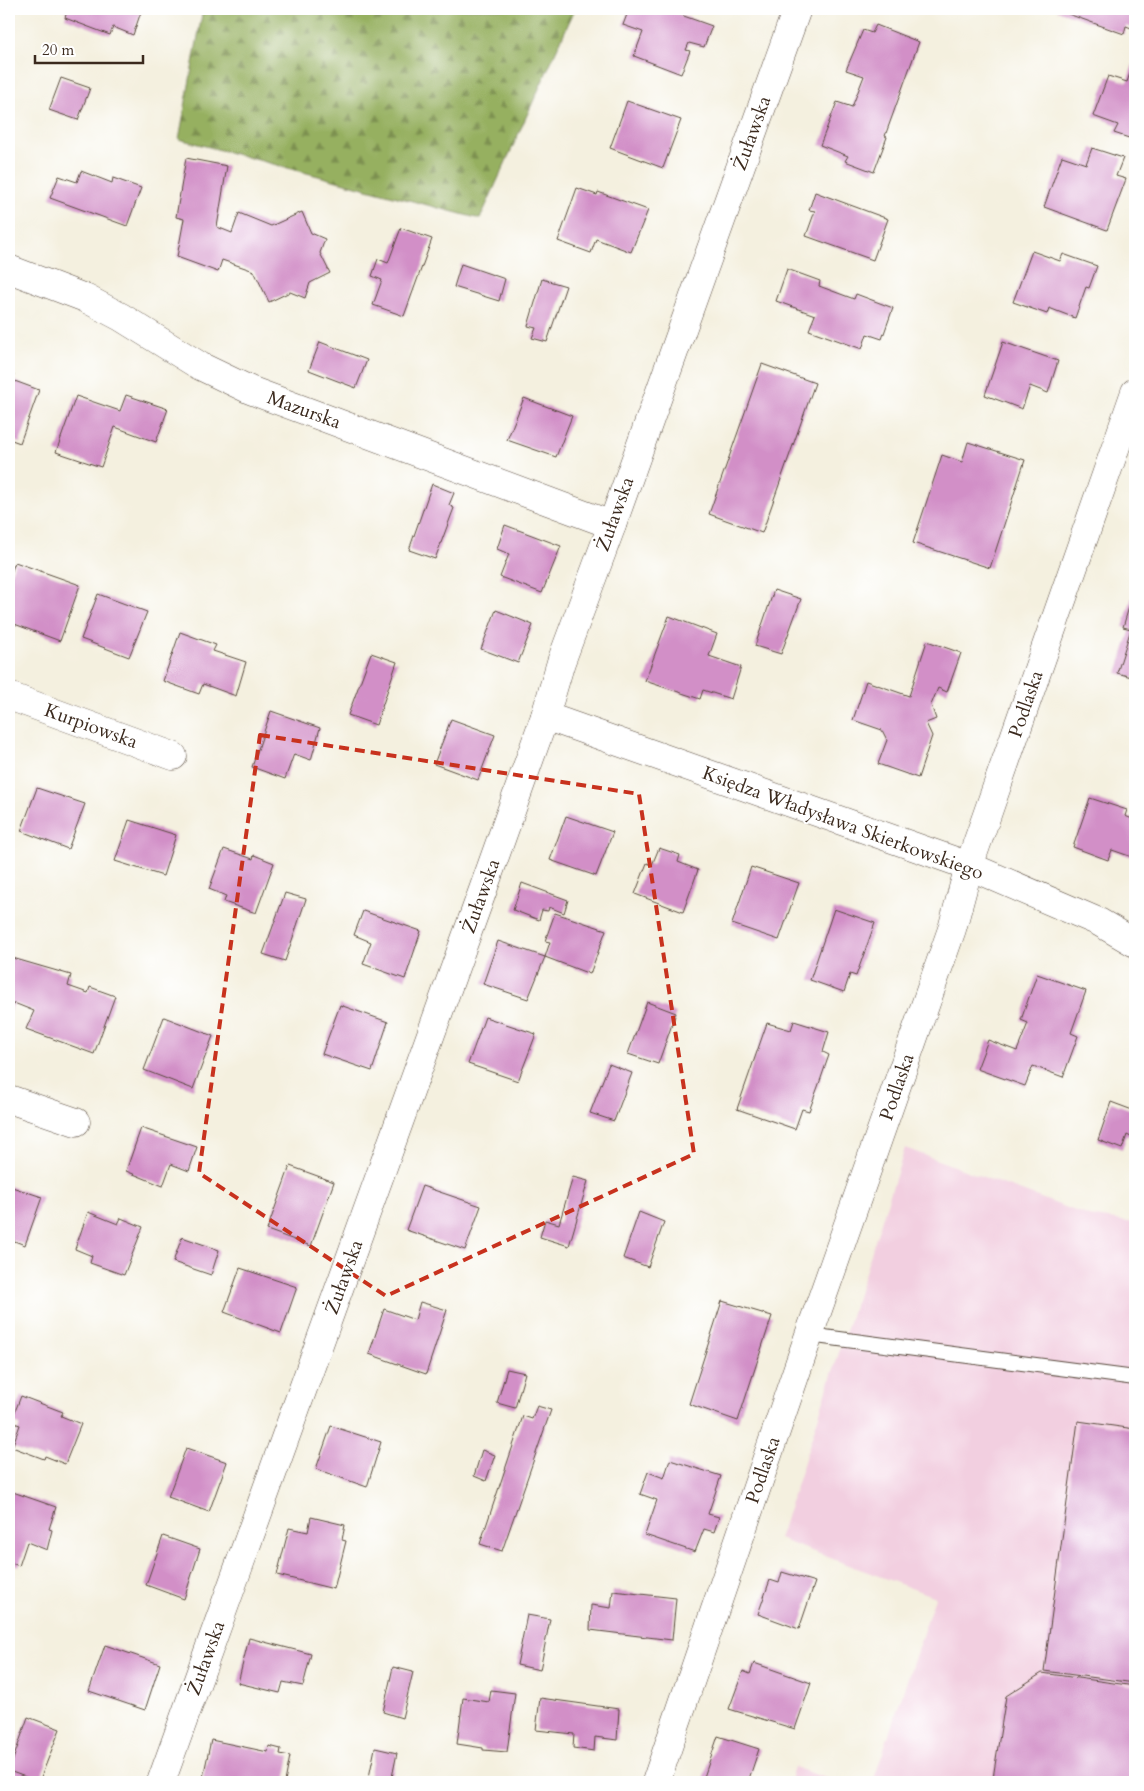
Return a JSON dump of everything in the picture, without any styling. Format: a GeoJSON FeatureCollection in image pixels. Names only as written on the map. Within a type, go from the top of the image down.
{"type":"FeatureCollection","features":[{"type":"Feature","properties":{"kind":"street","name":"Żuławska"},"geometry":{"type":"LineString","coordinates":[[161,1782],[484,887],[545,716],[561,662],[797,9]]}},
{"type":"Feature","properties":{"kind":"street","name":"Mazurska"},"geometry":{"type":"LineString","coordinates":[[9,270],[85,298],[121,317],[200,366],[250,390],[612,525]]}},
{"type":"Feature","properties":{"kind":"street","name":"Podlaska"},"geometry":{"type":"LineString","coordinates":[[656,1782],[809,1335],[952,929],[970,866],[1135,392]]}},
{"type":"Feature","properties":{"kind":"street","name":"Kurpiowska"},"geometry":{"type":"LineString","coordinates":[[9,696],[173,756]]}},
{"type":"Feature","properties":{"kind":"street","name":"Księdza Władysława Skierkowskiego"},"geometry":{"type":"LineString","coordinates":[[545,716],[970,866],[1099,922],[1135,943]]}},
{"type":"Feature","properties":{"kind":"street"},"geometry":{"type":"LineString","coordinates":[[9,1098],[76,1122]]}},
{"type":"Feature","properties":{"kind":"lane"},"geometry":{"type":"LineString","coordinates":[[809,1335],[1135,1378]]}},
{"type":"Feature","properties":{"kind":"highlighted area"},"geometry":{"type":"Polygon","coordinates":[[[260,735],[639,794],[694,1154],[386,1296],[199,1173],[260,735]]]}},
{"type":"Feature","properties":{"kind":"shaded area"},"geometry":{"type":"Polygon","coordinates":[[[905,1148],[1089,1216],[1135,1223],[1135,1782],[873,1782],[935,1597],[779,1539],[905,1148]]]}},
{"type":"Feature","properties":{"kind":"shaded area"},"geometry":{"type":"Polygon","coordinates":[[[794,1767],[837,1782],[789,1782],[794,1767]]]}},
{"type":"Feature","properties":{"kind":"green space"},"geometry":{"type":"Polygon","coordinates":[[[203,9],[575,9],[480,219],[179,139],[203,9]]]}},
{"type":"Feature","properties":{"kind":"building"},"geometry":{"type":"Polygon","coordinates":[[[62,9],[142,9],[133,35],[113,27],[110,35],[65,18],[67,11],[62,9]]]}},
{"type":"Feature","properties":{"kind":"building"},"geometry":{"type":"Polygon","coordinates":[[[629,9],[664,9],[712,26],[704,47],[689,43],[686,50],[690,51],[681,74],[634,56],[643,32],[623,25],[629,9]]]}},
{"type":"Feature","properties":{"kind":"building"},"geometry":{"type":"Polygon","coordinates":[[[1057,9],[1135,9],[1135,25],[1134,29],[1126,26],[1124,34],[1057,9]]]}},
{"type":"Feature","properties":{"kind":"building"},"geometry":{"type":"Polygon","coordinates":[[[876,25],[919,42],[874,172],[845,161],[848,156],[820,145],[837,102],[852,107],[864,76],[846,70],[863,30],[872,33],[876,25]]]}},
{"type":"Feature","properties":{"kind":"building"},"geometry":{"type":"Polygon","coordinates":[[[1135,59],[1135,140],[1114,133],[1118,125],[1093,116],[1108,76],[1127,82],[1135,59]]]}},
{"type":"Feature","properties":{"kind":"building"},"geometry":{"type":"Polygon","coordinates":[[[61,78],[90,88],[78,120],[49,110],[61,78]]]}},
{"type":"Feature","properties":{"kind":"building"},"geometry":{"type":"Polygon","coordinates":[[[9,99],[14,101],[9,114],[9,99]]]}},
{"type":"Feature","properties":{"kind":"building"},"geometry":{"type":"Polygon","coordinates":[[[627,101],[681,120],[663,168],[610,148],[627,101]]]}},
{"type":"Feature","properties":{"kind":"building"},"geometry":{"type":"Polygon","coordinates":[[[1092,148],[1123,158],[1116,176],[1126,179],[1107,230],[1044,207],[1062,156],[1086,164],[1092,148]]]}},
{"type":"Feature","properties":{"kind":"building"},"geometry":{"type":"Polygon","coordinates":[[[186,158],[227,166],[217,227],[232,233],[239,213],[271,226],[302,212],[311,233],[325,239],[320,253],[330,273],[310,283],[305,298],[290,292],[269,302],[254,271],[222,260],[218,272],[177,257],[184,219],[176,217],[186,158]]]}},
{"type":"Feature","properties":{"kind":"building"},"geometry":{"type":"Polygon","coordinates":[[[81,171],[112,183],[113,178],[141,188],[127,226],[50,198],[59,176],[77,182],[81,171]]]}},
{"type":"Feature","properties":{"kind":"building"},"geometry":{"type":"Polygon","coordinates":[[[577,188],[597,195],[598,192],[648,210],[631,252],[596,239],[591,253],[558,241],[577,188]]]}},
{"type":"Feature","properties":{"kind":"building"},"geometry":{"type":"Polygon","coordinates":[[[815,192],[888,219],[873,260],[806,236],[815,211],[809,210],[815,192]]]}},
{"type":"Feature","properties":{"kind":"building"},"geometry":{"type":"Polygon","coordinates":[[[401,228],[432,239],[404,316],[373,305],[382,280],[372,276],[378,259],[388,263],[401,228]]]}},
{"type":"Feature","properties":{"kind":"building"},"geometry":{"type":"Polygon","coordinates":[[[1032,251],[1060,261],[1063,254],[1097,266],[1089,288],[1086,287],[1075,318],[1049,308],[1047,314],[1013,302],[1032,251]]]}},
{"type":"Feature","properties":{"kind":"building"},"geometry":{"type":"Polygon","coordinates":[[[461,264],[505,279],[499,301],[454,287],[461,264]]]}},
{"type":"Feature","properties":{"kind":"building"},"geometry":{"type":"Polygon","coordinates":[[[787,269],[820,281],[819,286],[854,299],[856,294],[893,308],[882,339],[867,334],[862,349],[809,330],[815,315],[776,301],[787,269]]]}},
{"type":"Feature","properties":{"kind":"building"},"geometry":{"type":"Polygon","coordinates":[[[542,279],[566,286],[547,342],[532,338],[536,328],[528,326],[542,279]]]}},
{"type":"Feature","properties":{"kind":"building"},"geometry":{"type":"Polygon","coordinates":[[[320,342],[367,360],[356,388],[309,370],[320,342]]]}},
{"type":"Feature","properties":{"kind":"building"},"geometry":{"type":"Polygon","coordinates":[[[1003,342],[1058,361],[1048,393],[1030,386],[1022,409],[985,395],[1003,342]]]}},
{"type":"Feature","properties":{"kind":"building"},"geometry":{"type":"Polygon","coordinates":[[[762,364],[815,383],[762,533],[709,514],[762,364]]]}},
{"type":"Feature","properties":{"kind":"building"},"geometry":{"type":"Polygon","coordinates":[[[9,372],[14,374],[12,380],[39,390],[20,443],[9,439],[9,372]]]}},
{"type":"Feature","properties":{"kind":"building"},"geometry":{"type":"Polygon","coordinates":[[[126,395],[168,409],[156,442],[115,427],[101,467],[56,452],[76,396],[120,411],[126,395]]]}},
{"type":"Feature","properties":{"kind":"building"},"geometry":{"type":"Polygon","coordinates":[[[524,398],[572,416],[556,457],[507,440],[524,398]]]}},
{"type":"Feature","properties":{"kind":"building"},"geometry":{"type":"Polygon","coordinates":[[[968,442],[1025,460],[990,568],[913,543],[942,455],[962,462],[968,442]]]}},
{"type":"Feature","properties":{"kind":"building"},"geometry":{"type":"Polygon","coordinates":[[[432,484],[454,493],[449,505],[454,508],[435,559],[409,550],[432,484]]]}},
{"type":"Feature","properties":{"kind":"building"},"geometry":{"type":"Polygon","coordinates":[[[505,525],[561,546],[542,593],[500,577],[509,554],[497,549],[505,525]]]}},
{"type":"Feature","properties":{"kind":"building"},"geometry":{"type":"Polygon","coordinates":[[[15,562],[80,585],[60,641],[9,622],[9,579],[15,562]]]}},
{"type":"Feature","properties":{"kind":"building"},"geometry":{"type":"Polygon","coordinates":[[[1135,587],[1135,678],[1117,673],[1131,629],[1123,627],[1135,587]]]}},
{"type":"Feature","properties":{"kind":"building"},"geometry":{"type":"Polygon","coordinates":[[[774,590],[801,599],[781,654],[755,646],[774,590]]]}},
{"type":"Feature","properties":{"kind":"building"},"geometry":{"type":"Polygon","coordinates":[[[98,594],[147,612],[129,657],[81,639],[98,594]]]}},
{"type":"Feature","properties":{"kind":"building"},"geometry":{"type":"Polygon","coordinates":[[[496,610],[533,625],[518,663],[481,649],[496,610]]]}},
{"type":"Feature","properties":{"kind":"building"},"geometry":{"type":"Polygon","coordinates":[[[669,616],[717,634],[709,656],[741,667],[731,699],[703,690],[700,699],[645,681],[669,616]]]}},
{"type":"Feature","properties":{"kind":"building"},"geometry":{"type":"Polygon","coordinates":[[[180,632],[216,645],[213,651],[246,662],[236,696],[203,684],[199,694],[163,681],[180,632]]]}},
{"type":"Feature","properties":{"kind":"building"},"geometry":{"type":"Polygon","coordinates":[[[927,641],[961,653],[947,692],[938,688],[931,705],[936,719],[926,723],[932,736],[918,778],[878,764],[887,740],[882,730],[853,720],[866,681],[909,696],[927,641]]]}},
{"type":"Feature","properties":{"kind":"building"},"geometry":{"type":"Polygon","coordinates":[[[371,653],[397,662],[376,725],[348,715],[371,653]]]}},
{"type":"Feature","properties":{"kind":"building"},"geometry":{"type":"Polygon","coordinates":[[[271,711],[320,728],[311,760],[294,754],[285,779],[252,767],[271,711]]]}},
{"type":"Feature","properties":{"kind":"building"},"geometry":{"type":"Polygon","coordinates":[[[451,719],[495,735],[478,780],[434,764],[451,719]]]}},
{"type":"Feature","properties":{"kind":"building"},"geometry":{"type":"Polygon","coordinates":[[[37,788],[85,804],[68,849],[21,831],[37,788]]]}},
{"type":"Feature","properties":{"kind":"building"},"geometry":{"type":"Polygon","coordinates":[[[1090,798],[1127,810],[1125,816],[1135,820],[1135,858],[1112,850],[1108,860],[1073,847],[1090,798]]]}},
{"type":"Feature","properties":{"kind":"building"},"geometry":{"type":"Polygon","coordinates":[[[566,816],[613,832],[596,876],[550,860],[566,816]]]}},
{"type":"Feature","properties":{"kind":"building"},"geometry":{"type":"Polygon","coordinates":[[[129,820],[176,835],[163,876],[115,861],[129,820]]]}},
{"type":"Feature","properties":{"kind":"building"},"geometry":{"type":"Polygon","coordinates":[[[659,848],[680,855],[678,862],[698,870],[683,912],[635,894],[647,863],[652,865],[659,848]]]}},
{"type":"Feature","properties":{"kind":"building"},"geometry":{"type":"Polygon","coordinates":[[[224,849],[253,859],[254,855],[274,863],[256,913],[224,902],[226,896],[209,889],[224,849]]]}},
{"type":"Feature","properties":{"kind":"building"},"geometry":{"type":"Polygon","coordinates":[[[751,867],[799,883],[779,940],[732,924],[751,867]]]}},
{"type":"Feature","properties":{"kind":"building"},"geometry":{"type":"Polygon","coordinates":[[[522,883],[568,900],[564,913],[549,907],[548,911],[542,910],[539,920],[513,910],[522,883]]]}},
{"type":"Feature","properties":{"kind":"building"},"geometry":{"type":"Polygon","coordinates":[[[285,893],[306,899],[285,961],[263,954],[285,893]]]}},
{"type":"Feature","properties":{"kind":"building"},"geometry":{"type":"Polygon","coordinates":[[[834,909],[875,923],[856,976],[850,974],[844,992],[810,980],[834,909]]]}},
{"type":"Feature","properties":{"kind":"building"},"geometry":{"type":"Polygon","coordinates":[[[363,911],[421,931],[405,979],[363,964],[371,942],[354,935],[363,911]]]}},
{"type":"Feature","properties":{"kind":"building"},"geometry":{"type":"Polygon","coordinates":[[[555,913],[606,930],[590,974],[545,957],[550,942],[545,941],[555,913]]]}},
{"type":"Feature","properties":{"kind":"building"},"geometry":{"type":"Polygon","coordinates":[[[498,941],[545,957],[528,999],[483,984],[498,941]]]}},
{"type":"Feature","properties":{"kind":"building"},"geometry":{"type":"Polygon","coordinates":[[[9,957],[71,975],[68,986],[88,993],[90,987],[115,996],[94,1054],[26,1029],[34,1011],[14,1003],[9,1015],[9,957]]]}},
{"type":"Feature","properties":{"kind":"building"},"geometry":{"type":"Polygon","coordinates":[[[1037,974],[1086,991],[1071,1033],[1078,1036],[1063,1077],[1033,1066],[1025,1086],[977,1069],[988,1040],[1017,1051],[1028,1023],[1021,1020],[1037,974]]]}},
{"type":"Feature","properties":{"kind":"building"},"geometry":{"type":"Polygon","coordinates":[[[647,1002],[676,1013],[658,1064],[628,1054],[647,1002]]]}},
{"type":"Feature","properties":{"kind":"building"},"geometry":{"type":"Polygon","coordinates":[[[340,1005],[388,1022],[372,1071],[322,1054],[340,1005]]]}},
{"type":"Feature","properties":{"kind":"building"},"geometry":{"type":"Polygon","coordinates":[[[164,1017],[213,1036],[193,1089],[144,1070],[164,1017]]]}},
{"type":"Feature","properties":{"kind":"building"},"geometry":{"type":"Polygon","coordinates":[[[485,1017],[536,1034],[518,1081],[468,1064],[485,1017]]]}},
{"type":"Feature","properties":{"kind":"building"},"geometry":{"type":"Polygon","coordinates":[[[794,1021],[829,1032],[823,1052],[829,1055],[819,1084],[809,1111],[802,1109],[795,1129],[737,1109],[767,1023],[791,1030],[794,1021]]]}},
{"type":"Feature","properties":{"kind":"building"},"geometry":{"type":"Polygon","coordinates":[[[609,1064],[632,1073],[614,1121],[590,1113],[609,1064]]]}},
{"type":"Feature","properties":{"kind":"building"},"geometry":{"type":"Polygon","coordinates":[[[1111,1102],[1135,1111],[1135,1139],[1127,1135],[1122,1149],[1098,1140],[1111,1102]]]}},
{"type":"Feature","properties":{"kind":"building"},"geometry":{"type":"Polygon","coordinates":[[[141,1128],[197,1147],[189,1171],[171,1164],[163,1186],[126,1171],[141,1128]]]}},
{"type":"Feature","properties":{"kind":"building"},"geometry":{"type":"Polygon","coordinates":[[[290,1166],[334,1182],[311,1246],[267,1230],[290,1166]]]}},
{"type":"Feature","properties":{"kind":"building"},"geometry":{"type":"Polygon","coordinates":[[[573,1177],[588,1181],[569,1246],[540,1237],[545,1220],[559,1224],[573,1177]]]}},
{"type":"Feature","properties":{"kind":"building"},"geometry":{"type":"Polygon","coordinates":[[[9,1186],[42,1197],[25,1245],[9,1239],[9,1186]]]}},
{"type":"Feature","properties":{"kind":"building"},"geometry":{"type":"Polygon","coordinates":[[[422,1186],[481,1206],[465,1250],[406,1230],[422,1186]]]}},
{"type":"Feature","properties":{"kind":"building"},"geometry":{"type":"Polygon","coordinates":[[[88,1212],[118,1224],[121,1218],[143,1227],[124,1275],[90,1263],[92,1256],[75,1249],[88,1212]]]}},
{"type":"Feature","properties":{"kind":"building"},"geometry":{"type":"Polygon","coordinates":[[[639,1212],[664,1222],[648,1267],[623,1258],[639,1212]]]}},
{"type":"Feature","properties":{"kind":"building"},"geometry":{"type":"Polygon","coordinates":[[[182,1237],[219,1250],[211,1275],[173,1262],[182,1237]]]}},
{"type":"Feature","properties":{"kind":"building"},"geometry":{"type":"Polygon","coordinates":[[[240,1268],[297,1287],[281,1333],[224,1312],[240,1268]]]}},
{"type":"Feature","properties":{"kind":"building"},"geometry":{"type":"Polygon","coordinates":[[[722,1301],[772,1316],[738,1421],[689,1404],[722,1301]]]}},
{"type":"Feature","properties":{"kind":"building"},"geometry":{"type":"Polygon","coordinates":[[[420,1302],[447,1310],[426,1374],[369,1354],[384,1309],[415,1320],[420,1302]]]}},
{"type":"Feature","properties":{"kind":"building"},"geometry":{"type":"Polygon","coordinates":[[[507,1369],[525,1373],[515,1408],[497,1403],[507,1369]]]}},
{"type":"Feature","properties":{"kind":"building"},"geometry":{"type":"Polygon","coordinates":[[[21,1396],[63,1412],[61,1416],[81,1424],[65,1464],[45,1456],[44,1459],[12,1447],[20,1425],[11,1422],[21,1396]]]}},
{"type":"Feature","properties":{"kind":"building"},"geometry":{"type":"Polygon","coordinates":[[[537,1406],[551,1410],[502,1551],[480,1544],[523,1416],[532,1419],[537,1406]]]}},
{"type":"Feature","properties":{"kind":"building"},"geometry":{"type":"Polygon","coordinates":[[[1078,1421],[1135,1429],[1135,1683],[1044,1671],[1078,1421]]]}},
{"type":"Feature","properties":{"kind":"building"},"geometry":{"type":"Polygon","coordinates":[[[331,1426],[381,1442],[367,1487],[316,1469],[331,1426]]]}},
{"type":"Feature","properties":{"kind":"building"},"geometry":{"type":"Polygon","coordinates":[[[186,1448],[227,1462],[209,1512],[168,1497],[186,1448]]]}},
{"type":"Feature","properties":{"kind":"building"},"geometry":{"type":"Polygon","coordinates":[[[482,1450],[495,1455],[486,1481],[474,1476],[482,1450]]]}},
{"type":"Feature","properties":{"kind":"building"},"geometry":{"type":"Polygon","coordinates":[[[670,1460],[721,1476],[708,1514],[719,1517],[714,1532],[704,1529],[695,1552],[645,1535],[657,1500],[640,1494],[648,1472],[664,1478],[670,1460]]]}},
{"type":"Feature","properties":{"kind":"building"},"geometry":{"type":"Polygon","coordinates":[[[10,1491],[56,1507],[49,1529],[52,1530],[47,1550],[27,1542],[19,1566],[9,1562],[10,1491]]]}},
{"type":"Feature","properties":{"kind":"building"},"geometry":{"type":"Polygon","coordinates":[[[311,1517],[345,1525],[342,1540],[346,1541],[334,1589],[277,1575],[289,1528],[308,1532],[311,1517]]]}},
{"type":"Feature","properties":{"kind":"building"},"geometry":{"type":"Polygon","coordinates":[[[163,1536],[200,1549],[184,1599],[146,1585],[163,1536]]]}},
{"type":"Feature","properties":{"kind":"building"},"geometry":{"type":"Polygon","coordinates":[[[782,1572],[815,1582],[799,1629],[758,1614],[770,1580],[779,1583],[782,1572]]]}},
{"type":"Feature","properties":{"kind":"building"},"geometry":{"type":"Polygon","coordinates":[[[613,1591],[676,1598],[672,1640],[590,1630],[591,1605],[611,1608],[613,1591]]]}},
{"type":"Feature","properties":{"kind":"building"},"geometry":{"type":"Polygon","coordinates":[[[527,1615],[550,1619],[540,1670],[517,1665],[527,1615]]]}},
{"type":"Feature","properties":{"kind":"building"},"geometry":{"type":"Polygon","coordinates":[[[249,1638],[311,1654],[303,1686],[283,1682],[280,1693],[238,1683],[249,1638]]]}},
{"type":"Feature","properties":{"kind":"building"},"geometry":{"type":"Polygon","coordinates":[[[105,1645],[160,1664],[145,1710],[89,1691],[105,1645]]]}},
{"type":"Feature","properties":{"kind":"building"},"geometry":{"type":"Polygon","coordinates":[[[754,1663],[811,1683],[795,1729],[729,1709],[743,1671],[750,1674],[754,1663]]]}},
{"type":"Feature","properties":{"kind":"building"},"geometry":{"type":"Polygon","coordinates":[[[393,1667],[413,1672],[402,1718],[383,1712],[393,1667]]]}},
{"type":"Feature","properties":{"kind":"building"},"geometry":{"type":"Polygon","coordinates":[[[1042,1673],[1135,1686],[1135,1782],[996,1782],[993,1778],[1006,1696],[1042,1673]]]}},
{"type":"Feature","properties":{"kind":"building"},"geometry":{"type":"Polygon","coordinates":[[[491,1690],[515,1693],[507,1752],[483,1750],[483,1748],[457,1744],[463,1698],[489,1702],[491,1690]]]}},
{"type":"Feature","properties":{"kind":"building"},"geometry":{"type":"Polygon","coordinates":[[[540,1698],[619,1709],[617,1740],[595,1737],[594,1751],[573,1748],[574,1734],[536,1730],[540,1698]]]}},
{"type":"Feature","properties":{"kind":"building"},"geometry":{"type":"Polygon","coordinates":[[[28,1717],[60,1729],[39,1782],[9,1771],[28,1717]]]}},
{"type":"Feature","properties":{"kind":"building"},"geometry":{"type":"Polygon","coordinates":[[[718,1736],[759,1749],[748,1782],[710,1782],[703,1780],[718,1736]]]}},
{"type":"Feature","properties":{"kind":"building"},"geometry":{"type":"Polygon","coordinates":[[[211,1740],[268,1752],[269,1746],[281,1749],[280,1754],[290,1756],[285,1782],[202,1782],[211,1740]]]}},
{"type":"Feature","properties":{"kind":"building"},"geometry":{"type":"Polygon","coordinates":[[[375,1748],[397,1753],[391,1782],[368,1782],[375,1748]]]}}]}
